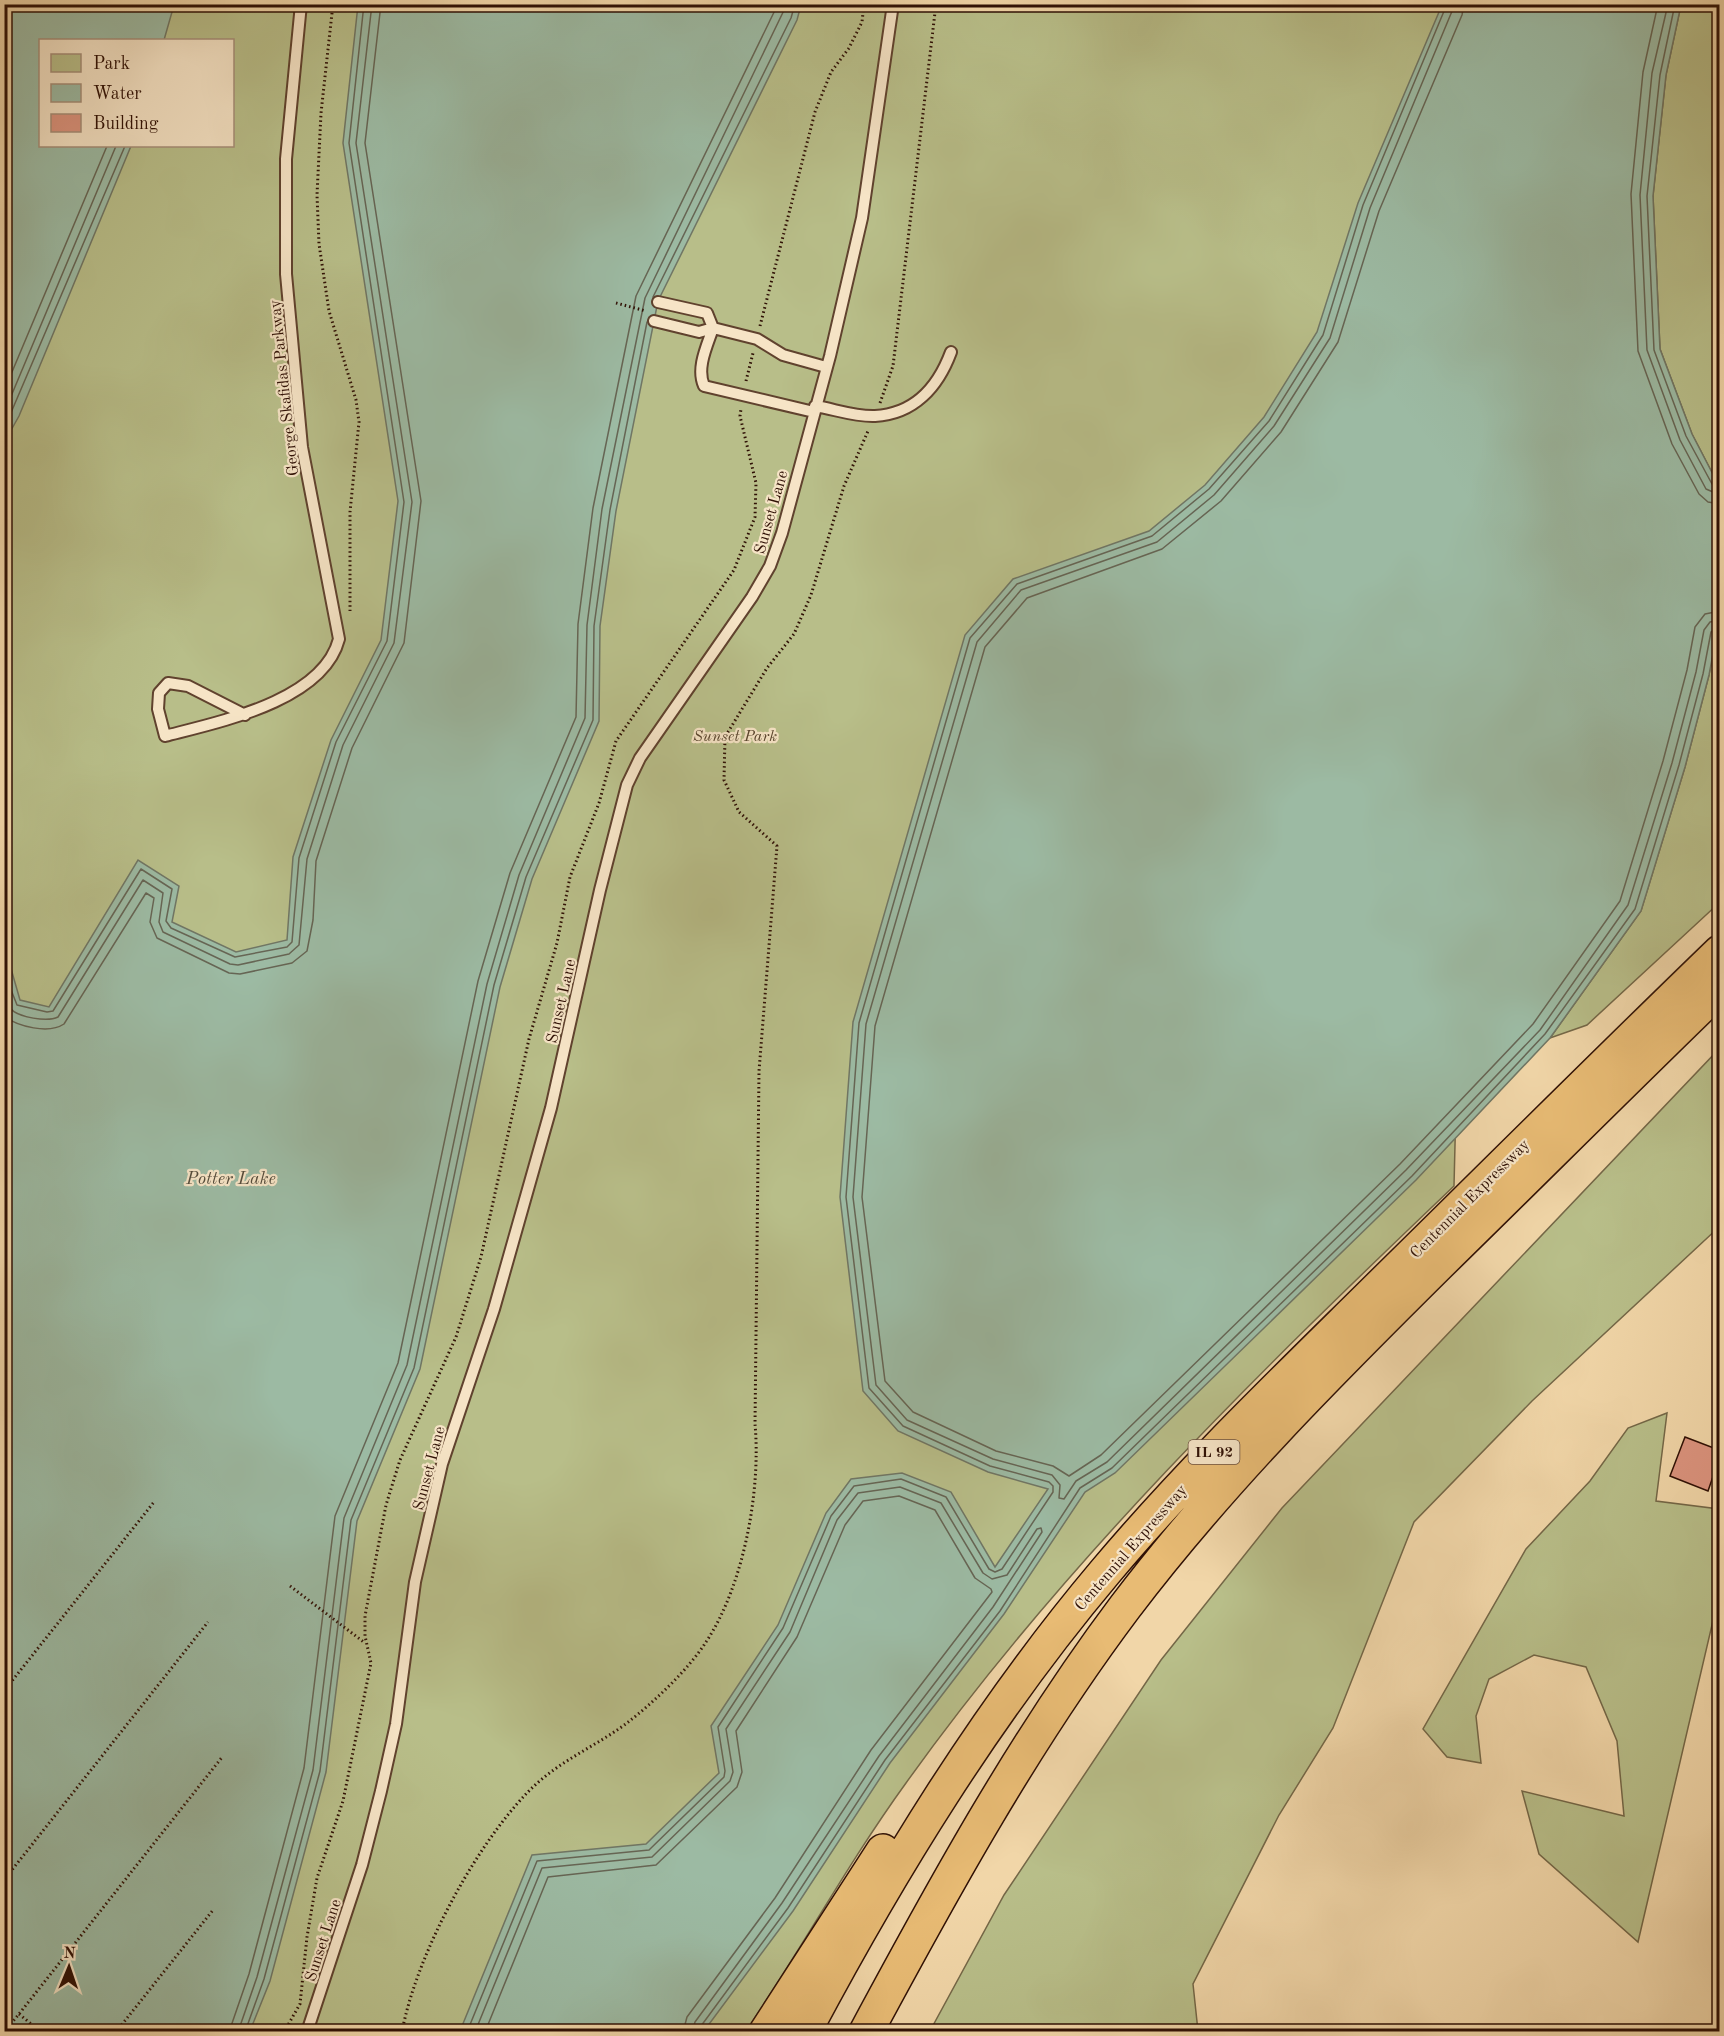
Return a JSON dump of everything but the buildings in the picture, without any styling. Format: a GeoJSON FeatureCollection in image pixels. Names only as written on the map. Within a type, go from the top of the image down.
{"type":"FeatureCollection","features":[{"type":"Feature","properties":{"kind":"highway","name":"Centennial Expressway"},"geometry":{"type":"LineString","coordinates":[[804,2031],[911,1843],[985,1731],[1105,1572],[1240,1425],[1719,952]]}},
{"type":"Feature","properties":{"kind":"highway","name":"Centennial Expressway"},"geometry":{"type":"LineString","coordinates":[[866,2031],[946,1883],[1050,1712],[1127,1605],[1189,1527],[1317,1386],[1719,988]]}},
{"type":"Feature","properties":{"kind":"highway"},"geometry":{"type":"LineString","coordinates":[[766,2031],[837,1920],[924,1793],[1024,1677]]}},
{"type":"Feature","properties":{"kind":"highway"},"geometry":{"type":"LineString","coordinates":[[871,2031],[885,1997]]}},
{"type":"Feature","properties":{"kind":"lane","name":"George Skafidas Parkway"},"geometry":{"type":"LineString","coordinates":[[301,4],[286,159],[286,273],[302,447],[339,639]]}},
{"type":"Feature","properties":{"kind":"lane","name":"Sunset Lane"},"geometry":{"type":"LineString","coordinates":[[307,2031],[362,1865],[396,1724],[415,1582],[442,1464],[494,1309],[551,1108],[600,890],[627,785],[640,758],[733,626],[770,566],[782,533],[862,218],[893,4]]}},
{"type":"Feature","properties":{"kind":"lane"},"geometry":{"type":"LineString","coordinates":[[658,302],[707,313],[713,328],[700,378],[704,386],[814,409],[874,416],[906,409],[925,397],[944,370],[951,352]]}},
{"type":"Feature","properties":{"kind":"lane"},"geometry":{"type":"LineString","coordinates":[[654,321],[699,332],[713,328],[757,339],[783,355],[826,367]]}},
{"type":"Feature","properties":{"kind":"lane"},"geometry":{"type":"LineString","coordinates":[[245,715],[188,686],[168,683],[159,693],[158,709],[165,736],[245,715],[268,706],[314,678],[336,651],[339,639]]}},
{"type":"Feature","properties":{"kind":"path"},"geometry":{"type":"LineString","coordinates":[[333,4],[316,195],[319,244],[329,311],[356,400],[359,422],[350,512],[350,620],[339,639]]}},
{"type":"Feature","properties":{"kind":"path"},"geometry":{"type":"LineString","coordinates":[[402,2031],[423,1966],[459,1889],[489,1842],[528,1792],[576,1753],[626,1724],[657,1697],[706,1642],[731,1596],[747,1531],[758,1456],[755,1424],[759,1071],[777,846],[739,812],[724,780],[725,737],[767,668],[794,634],[811,595],[844,486],[893,366],[936,4]]}},
{"type":"Feature","properties":{"kind":"path"},"geometry":{"type":"LineString","coordinates":[[616,303],[635,308]]}},
{"type":"Feature","properties":{"kind":"path"},"geometry":{"type":"LineString","coordinates":[[4,1691],[154,1502]]}},
{"type":"Feature","properties":{"kind":"path"},"geometry":{"type":"LineString","coordinates":[[290,1586],[367,1644]]}},
{"type":"Feature","properties":{"kind":"path"},"geometry":{"type":"LineString","coordinates":[[4,1880],[208,1622]]}},
{"type":"Feature","properties":{"kind":"path"},"geometry":{"type":"LineString","coordinates":[[4,2022],[9,2026],[19,2014],[223,1756]]}},
{"type":"Feature","properties":{"kind":"path"},"geometry":{"type":"LineString","coordinates":[[116,2031],[213,1910]]}},
{"type":"Feature","properties":{"kind":"path"},"geometry":{"type":"LineString","coordinates":[[19,2014],[41,2031]]}},
{"type":"Feature","properties":{"kind":"green space","name":"Sunset Park"},"geometry":{"type":"Polygon","coordinates":[[[30,5],[1651,5],[1471,490],[1454,1186],[1236,1399],[1097,1546],[1030,1623],[967,1702],[885,1813],[746,2031],[5,2032],[4,64],[30,5]]]}},
{"type":"Feature","properties":{"kind":"green space"},"geometry":{"type":"Polygon","coordinates":[[[1681,5],[1719,5],[1719,486],[1692,434],[1660,349],[1653,196],[1666,75],[1681,5]]]}},
{"type":"Feature","properties":{"kind":"green space"},"geometry":{"type":"Polygon","coordinates":[[[1719,618],[1719,903],[1587,1025],[1550,1038],[1641,911],[1685,767],[1709,675],[1719,618]]]}},
{"type":"Feature","properties":{"kind":"green space"},"geometry":{"type":"Polygon","coordinates":[[[1719,1049],[1719,1227],[1532,1401],[1414,1522],[1333,1728],[1279,1815],[1193,1984],[1198,2031],[930,2031],[1004,1895],[1161,1660],[1282,1508],[1719,1049]]]}},
{"type":"Feature","properties":{"kind":"green space"},"geometry":{"type":"Polygon","coordinates":[[[1667,1413],[1656,1501],[1719,1509],[1719,1595],[1638,1942],[1539,1854],[1522,1791],[1624,1816],[1617,1741],[1586,1667],[1534,1655],[1489,1679],[1476,1716],[1481,1763],[1447,1757],[1423,1729],[1526,1549],[1590,1481],[1628,1428],[1667,1413]]]}},
{"type":"Feature","properties":{"kind":"water"},"geometry":{"type":"Polygon","coordinates":[[[5,4],[174,5],[164,39],[39,39],[39,147],[131,147],[19,416],[5,441],[5,4]]]}},
{"type":"Feature","properties":{"kind":"water","name":"Potter Lake"},"geometry":{"type":"Polygon","coordinates":[[[358,5],[801,5],[797,20],[658,301],[616,511],[600,626],[599,721],[532,879],[500,987],[420,1369],[357,1521],[326,1772],[270,1981],[250,2031],[5,2031],[4,966],[10,965],[20,1000],[49,1007],[138,860],[179,886],[172,922],[236,952],[287,940],[293,857],[331,740],[381,640],[398,501],[343,143],[358,5]]]}},
{"type":"Feature","properties":{"kind":"water"},"geometry":{"type":"Polygon","coordinates":[[[1442,5],[1681,5],[1666,75],[1653,196],[1660,349],[1692,434],[1719,486],[1720,618],[1709,675],[1685,767],[1641,911],[1550,1038],[1416,1180],[1115,1473],[1085,1492],[1004,1614],[890,1763],[793,1911],[704,2031],[460,2031],[532,1855],[646,1844],[719,1773],[711,1726],[778,1625],[826,1513],[851,1479],[902,1473],[951,1492],[995,1567],[1048,1489],[988,1472],[898,1431],[863,1391],[840,1197],[853,1022],[965,635],[1013,579],[1149,531],[1205,485],[1264,417],[1317,332],[1358,203],[1442,5]]]}}]}
